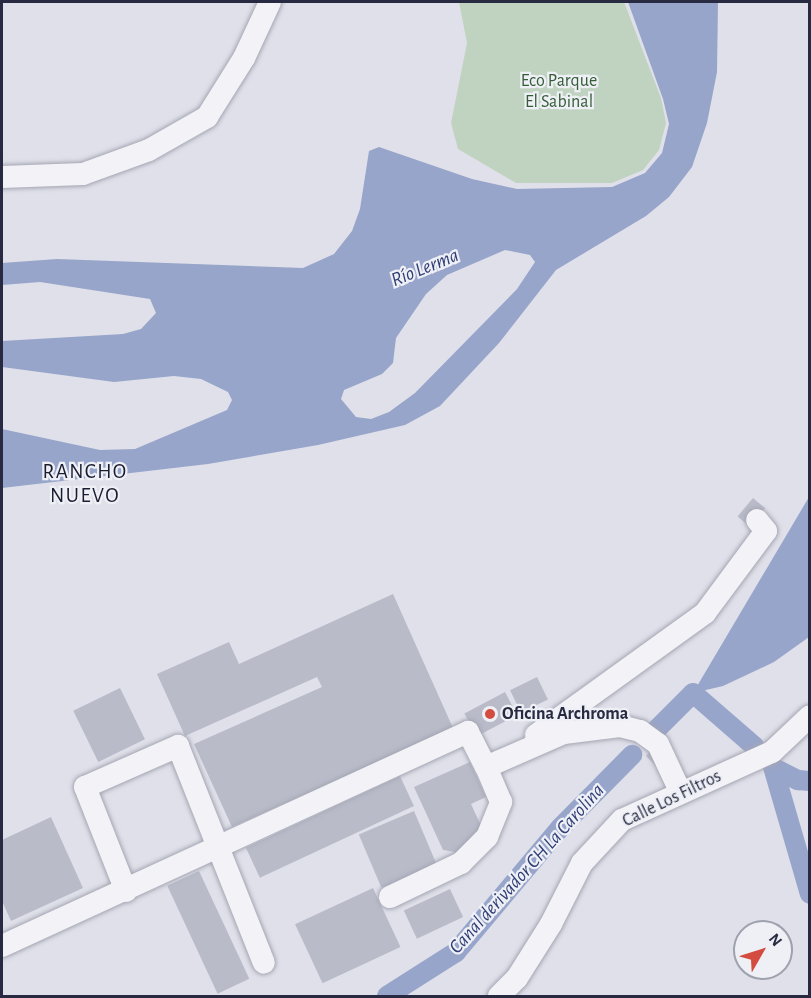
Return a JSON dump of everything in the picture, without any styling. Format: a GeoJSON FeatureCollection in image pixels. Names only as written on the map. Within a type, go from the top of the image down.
{"type":"FeatureCollection","features":[{"type":"Feature","properties":{"kind":"street"},"geometry":{"type":"LineString","coordinates":[[2,177],[83,174],[149,150],[207,117],[244,58],[270,2]]}},
{"type":"Feature","properties":{"kind":"street"},"geometry":{"type":"LineString","coordinates":[[493,764],[705,614],[766,531],[757,520]]}},
{"type":"Feature","properties":{"kind":"street","name":"Calle Los Filtros"},"geometry":{"type":"LineString","coordinates":[[499,996],[517,978],[551,924],[582,863],[622,820],[772,752],[810,716]]}},
{"type":"Feature","properties":{"kind":"street"},"geometry":{"type":"LineString","coordinates":[[493,764],[564,733],[620,726],[640,731],[658,744],[680,792]]}},
{"type":"Feature","properties":{"kind":"street"},"geometry":{"type":"LineString","coordinates":[[2,946],[468,732],[493,764],[501,802],[487,837],[461,863],[390,897]]}},
{"type":"Feature","properties":{"kind":"street"},"geometry":{"type":"LineString","coordinates":[[126,891],[85,787],[178,746],[216,847],[264,963]]}},
{"type":"Feature","properties":{"kind":"green space","name":"Eco Parque El Sabinal"},"geometry":{"type":"Polygon","coordinates":[[[459,2],[624,2],[661,98],[666,123],[659,150],[643,170],[612,183],[516,183],[458,149],[451,123],[467,43],[459,2]]]}},
{"type":"Feature","properties":{"kind":"water","name":"Río Lerma"},"geometry":{"type":"Polygon","coordinates":[[[628,2],[718,2],[717,72],[707,123],[692,167],[669,197],[646,216],[556,270],[499,343],[440,406],[405,425],[318,445],[208,464],[2,488],[2,429],[100,450],[135,449],[227,410],[232,400],[228,392],[201,379],[174,376],[114,382],[2,367],[2,341],[123,334],[141,329],[156,313],[150,299],[40,282],[2,285],[2,263],[57,259],[303,268],[334,254],[352,231],[360,209],[369,151],[379,147],[472,179],[517,189],[612,187],[645,173],[662,153],[669,124],[663,99],[628,2]],[[505,250],[447,275],[426,294],[396,338],[393,363],[382,374],[344,390],[341,399],[356,417],[371,419],[389,412],[415,393],[517,289],[535,262],[530,255],[505,250]]]}},
{"type":"Feature","properties":{"kind":"water"},"geometry":{"type":"Polygon","coordinates":[[[809,497],[809,637],[774,662],[723,686],[693,693],[809,497]]]}},
{"type":"Feature","properties":{"kind":"building"},"geometry":{"type":"Polygon","coordinates":[[[753,498],[765,508],[750,527],[738,516],[753,498]]]}},
{"type":"Feature","properties":{"kind":"building"},"geometry":{"type":"Polygon","coordinates":[[[393,594],[453,728],[232,827],[194,744],[322,687],[317,677],[185,736],[157,674],[229,642],[239,664],[393,594]]]}},
{"type":"Feature","properties":{"kind":"building"},"geometry":{"type":"Polygon","coordinates":[[[537,677],[548,699],[521,713],[510,690],[537,677]]]}},
{"type":"Feature","properties":{"kind":"building"},"geometry":{"type":"Polygon","coordinates":[[[120,688],[145,739],[98,762],[73,711],[120,688]]]}},
{"type":"Feature","properties":{"kind":"building","name":"Oficina Archroma"},"geometry":{"type":"Polygon","coordinates":[[[505,692],[517,715],[477,737],[464,714],[505,692]]]}},
{"type":"Feature","properties":{"kind":"building"},"geometry":{"type":"Polygon","coordinates":[[[651,750],[657,767],[646,756],[651,750]]]}},
{"type":"Feature","properties":{"kind":"building"},"geometry":{"type":"Polygon","coordinates":[[[470,762],[486,797],[471,804],[483,830],[461,853],[443,850],[414,787],[470,762]]]}},
{"type":"Feature","properties":{"kind":"building"},"geometry":{"type":"Polygon","coordinates":[[[400,776],[414,806],[260,878],[246,848],[400,776]]]}},
{"type":"Feature","properties":{"kind":"building"},"geometry":{"type":"Polygon","coordinates":[[[414,811],[437,864],[381,888],[359,834],[414,811]]]}},
{"type":"Feature","properties":{"kind":"building"},"geometry":{"type":"Polygon","coordinates":[[[51,817],[83,888],[11,921],[2,901],[2,840],[51,817]]]}},
{"type":"Feature","properties":{"kind":"building"},"geometry":{"type":"Polygon","coordinates":[[[199,871],[249,979],[218,994],[167,886],[199,871]]]}},
{"type":"Feature","properties":{"kind":"building"},"geometry":{"type":"Polygon","coordinates":[[[373,888],[400,947],[323,983],[295,924],[373,888]]]}},
{"type":"Feature","properties":{"kind":"building"},"geometry":{"type":"Polygon","coordinates":[[[450,889],[463,917],[417,939],[404,911],[450,889]]]}},
{"type":"Feature","properties":{"kind":"waterway"},"geometry":{"type":"LineString","coordinates":[[656,730],[693,693],[754,746]]}},
{"type":"Feature","properties":{"kind":"waterway","name":"Canal derivador CH La Carolina"},"geometry":{"type":"LineString","coordinates":[[387,996],[456,952],[560,828],[632,755]]}},
{"type":"Feature","properties":{"kind":"waterway"},"geometry":{"type":"LineString","coordinates":[[773,767],[810,894]]}},
{"type":"Feature","properties":{"kind":"waterway"},"geometry":{"type":"LineString","coordinates":[[774,768],[798,780],[810,781]]}},
{"type":"Feature","properties":{"kind":"place","name":"Oficina Archroma"},"geometry":{"type":"Point","coordinates":[490,714]}},
{"type":"Feature","properties":{"kind":"district","name":"RANCHO NUEVO"},"geometry":{"type":"Point","coordinates":[85,484]}}]}
